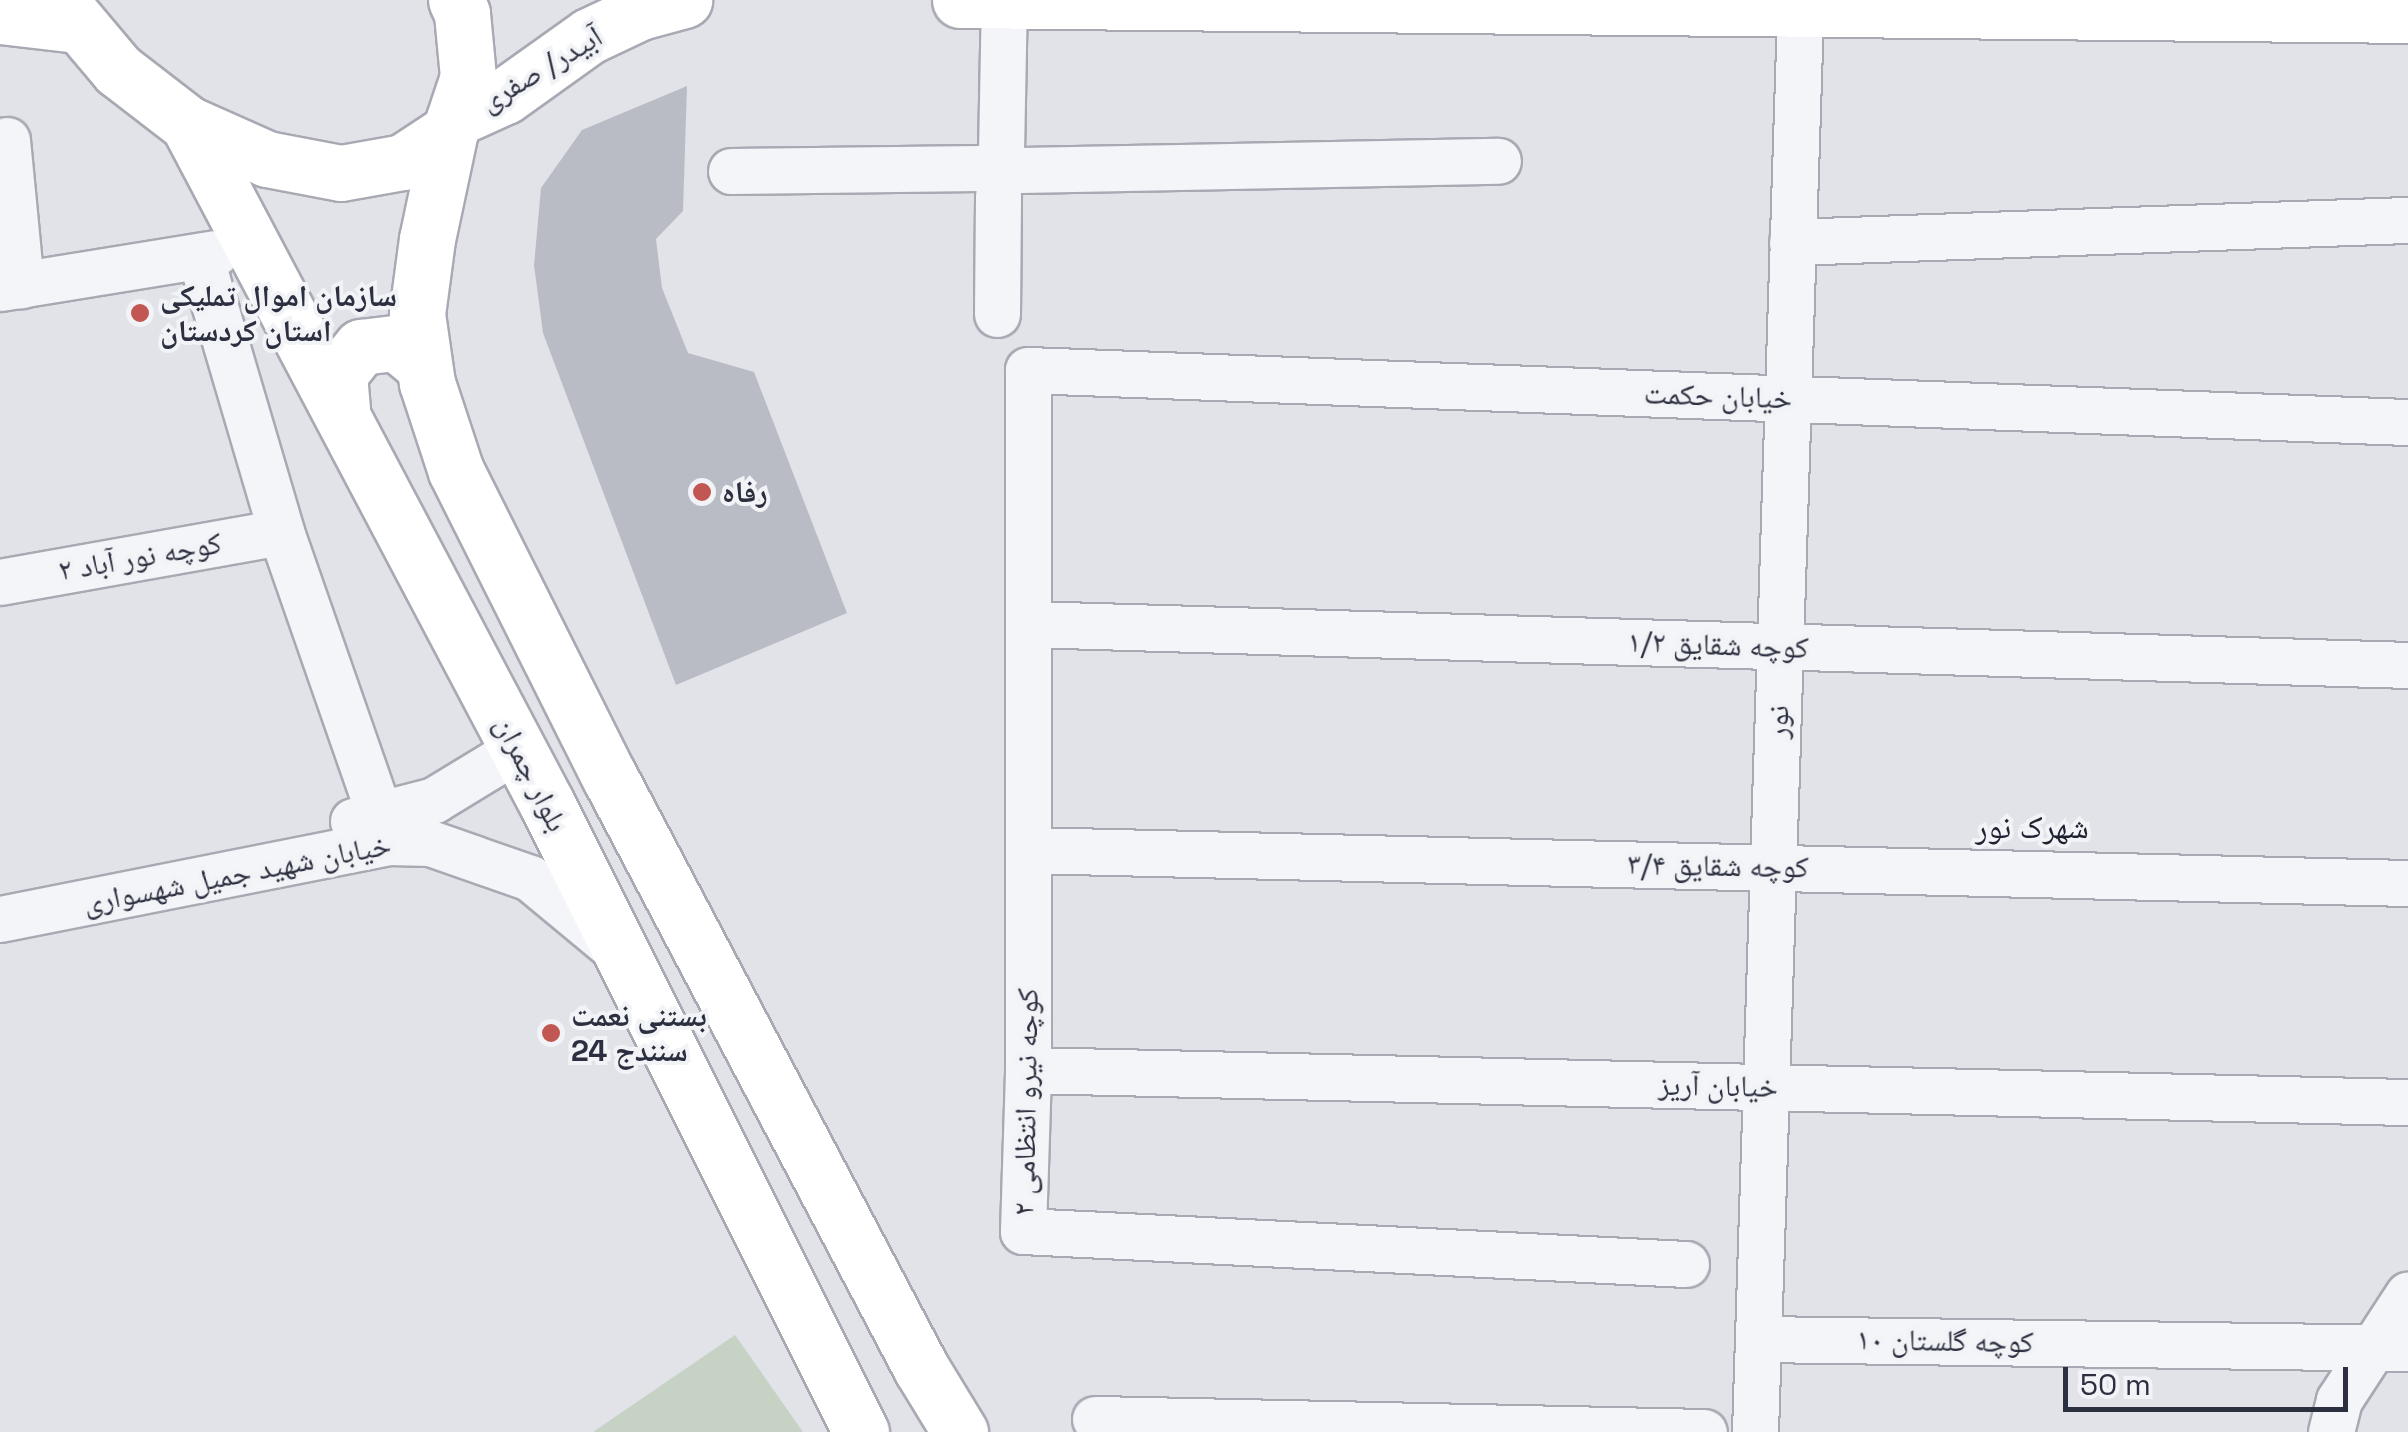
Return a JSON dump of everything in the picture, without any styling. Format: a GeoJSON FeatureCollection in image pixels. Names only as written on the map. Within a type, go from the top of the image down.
{"type":"FeatureCollection","features":[{"type":"Feature","properties":{"kind":"main road"},"geometry":{"type":"LineString","coordinates":[[456,0],[462,14],[468,77],[452,125],[426,239],[417,314],[424,365],[456,471],[609,776],[921,1368],[960,1432]]}},
{"type":"Feature","properties":{"kind":"main road","name":"آبیدر/ صفری"},"geometry":{"type":"LineString","coordinates":[[188,124],[267,159],[341,173],[403,162],[452,125],[505,96],[589,36],[640,12],[684,0]]}},
{"type":"Feature","properties":{"kind":"main road"},"geometry":{"type":"LineString","coordinates":[[960,0],[1800,12],[2408,15]]}},
{"type":"Feature","properties":{"kind":"main road"},"geometry":{"type":"LineString","coordinates":[[0,16],[69,12],[118,70],[188,124]]}},
{"type":"Feature","properties":{"kind":"main road","name":"بلوار چمران"},"geometry":{"type":"LineString","coordinates":[[188,124],[342,409],[518,749],[861,1432]]}},
{"type":"Feature","properties":{"kind":"main road"},"geometry":{"type":"LineString","coordinates":[[342,409],[339,374],[361,347],[396,343],[424,365]]}},
{"type":"Feature","properties":{"kind":"street"},"geometry":{"type":"LineString","coordinates":[[998,314],[1004,1]]}},
{"type":"Feature","properties":{"kind":"street","name":"نور"},"geometry":{"type":"LineString","coordinates":[[1755,1432],[1800,12]]}},
{"type":"Feature","properties":{"kind":"street"},"geometry":{"type":"LineString","coordinates":[[7,140],[10,287],[208,254],[281,532],[384,829]]}},
{"type":"Feature","properties":{"kind":"street"},"geometry":{"type":"LineString","coordinates":[[731,172],[999,172],[1498,161]]}},
{"type":"Feature","properties":{"kind":"street"},"geometry":{"type":"LineString","coordinates":[[1792,242],[2408,220]]}},
{"type":"Feature","properties":{"kind":"street","name":"خیابان حکمت"},"geometry":{"type":"LineString","coordinates":[[1028,370],[2408,422]]}},
{"type":"Feature","properties":{"kind":"street","name":"کوچه نیرو انتظامی ۲"},"geometry":{"type":"LineString","coordinates":[[1028,370],[1028,1070],[1023,1231],[1686,1264]]}},
{"type":"Feature","properties":{"kind":"street","name":"کوچه نور آباد ۲"},"geometry":{"type":"LineString","coordinates":[[0,582],[281,532]]}},
{"type":"Feature","properties":{"kind":"street","name":"کوچه شقایق ۱/۲"},"geometry":{"type":"LineString","coordinates":[[1028,624],[2408,665]]}},
{"type":"Feature","properties":{"kind":"street","name":"خیابان شهید جمیل شهسواری"},"geometry":{"type":"LineString","coordinates":[[0,920],[384,829],[518,749]]}},
{"type":"Feature","properties":{"kind":"street","name":"خیابان شهید جمیل شهسواری"},"geometry":{"type":"LineString","coordinates":[[0,888],[384,829],[530,878],[622,954]]}},
{"type":"Feature","properties":{"kind":"street","name":"کوچه شقایق ۳/۴"},"geometry":{"type":"LineString","coordinates":[[1028,850],[2408,883]]}},
{"type":"Feature","properties":{"kind":"street","name":"خیابان آریز"},"geometry":{"type":"LineString","coordinates":[[1028,1070],[2408,1102]]}},
{"type":"Feature","properties":{"kind":"street"},"geometry":{"type":"LineString","coordinates":[[2331,1432],[2339,1400],[2390,1347],[2408,1294]]}},
{"type":"Feature","properties":{"kind":"street","name":"کوچه گلستان ۱۰"},"geometry":{"type":"LineString","coordinates":[[1758,1338],[2390,1347]]}},
{"type":"Feature","properties":{"kind":"street"},"geometry":{"type":"LineString","coordinates":[[1095,1418],[1704,1432]]}},
{"type":"Feature","properties":{"kind":"green space"},"geometry":{"type":"Polygon","coordinates":[[[735,1335],[803,1432],[593,1432],[735,1335]]]}},
{"type":"Feature","properties":{"kind":"building","name":"رفاه"},"geometry":{"type":"Polygon","coordinates":[[[687,86],[683,211],[656,239],[662,288],[688,353],[754,372],[847,613],[676,685],[543,333],[534,265],[541,188],[582,130],[687,86]]]}},
{"type":"Feature","properties":{"kind":"place","name":"سازمان اموال تملیکی استان کردستان"},"geometry":{"type":"Point","coordinates":[140,313]}},
{"type":"Feature","properties":{"kind":"place","name":"رفاه"},"geometry":{"type":"Point","coordinates":[702,492]}},
{"type":"Feature","properties":{"kind":"place","name":"بستنی نعمت سنندج 24"},"geometry":{"type":"Point","coordinates":[551,1033]}},
{"type":"Feature","properties":{"kind":"district","name":"شهرک نور"},"geometry":{"type":"Point","coordinates":[2032,827]}}]}
